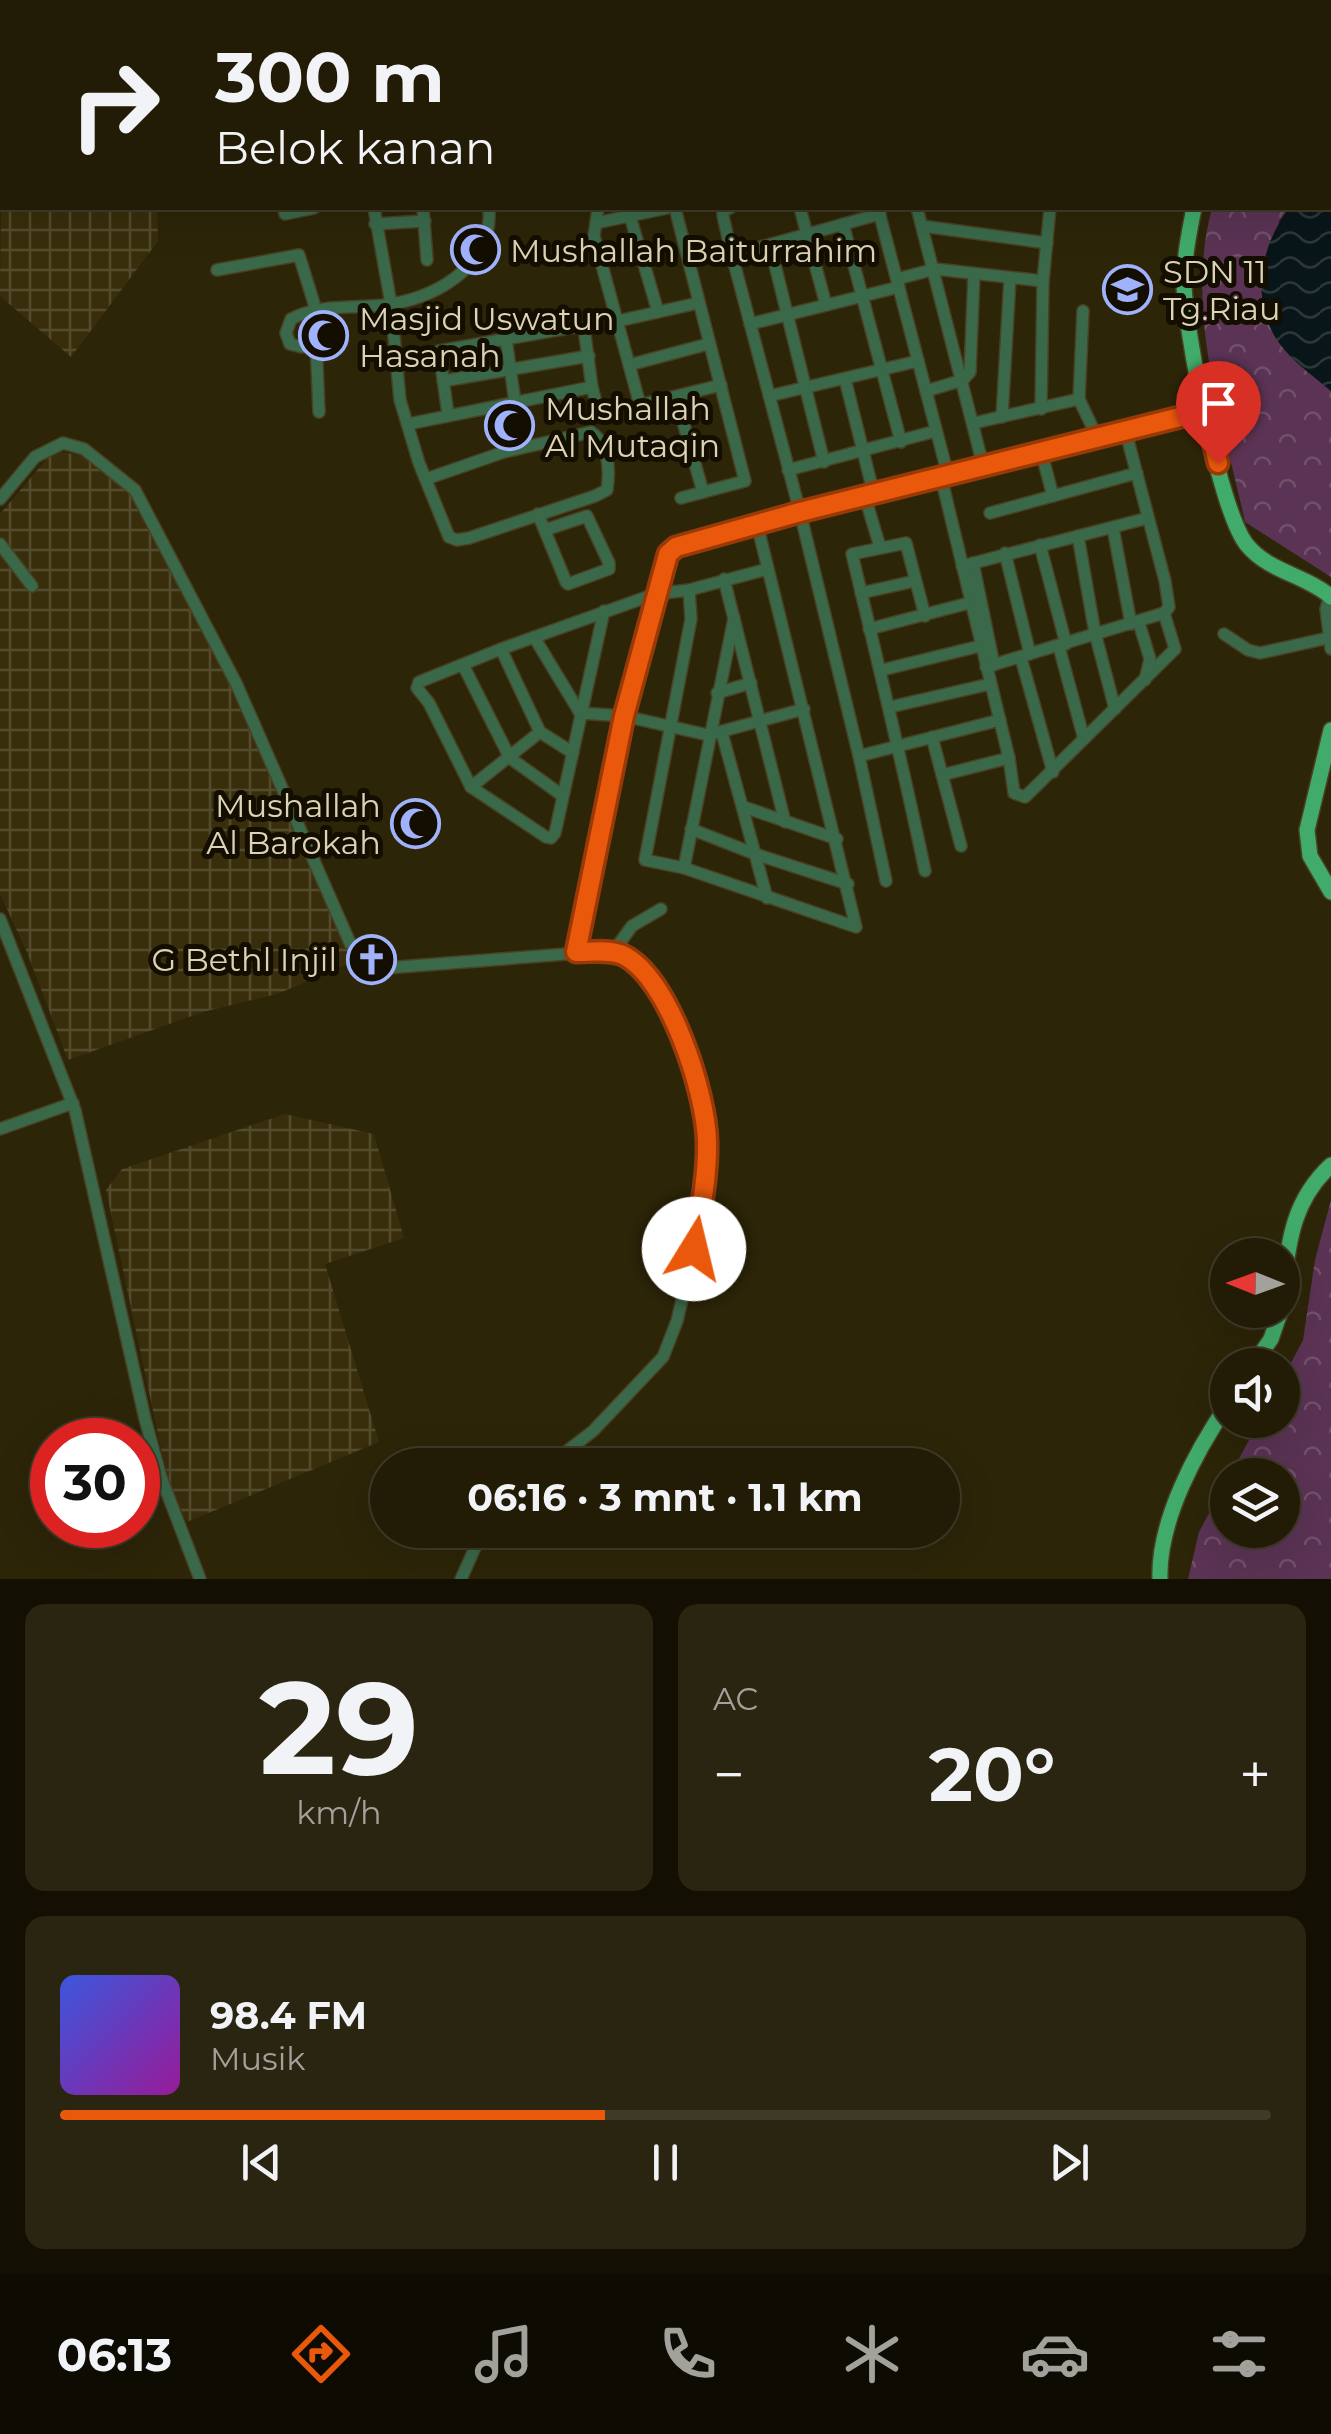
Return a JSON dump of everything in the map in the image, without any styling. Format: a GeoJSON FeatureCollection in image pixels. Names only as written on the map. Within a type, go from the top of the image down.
{"type":"FeatureCollection","features":[{"type":"Feature","properties":{"kind":"main road"},"geometry":{"type":"LineString","coordinates":[[1191,210],[1184,291],[1202,393],[1230,512],[1244,542],[1266,562],[1330,596]]}},
{"type":"Feature","properties":{"kind":"main road"},"geometry":{"type":"LineString","coordinates":[[1331,730],[1306,830],[1310,856],[1331,892]]}},
{"type":"Feature","properties":{"kind":"main road"},"geometry":{"type":"LineString","coordinates":[[1292,1238],[1297,1210],[1316,1179],[1331,1165]]}},
{"type":"Feature","properties":{"kind":"main road"},"geometry":{"type":"LineString","coordinates":[[1160,1579],[1164,1539],[1201,1444],[1210,1431]]}},
{"type":"Feature","properties":{"kind":"street"},"geometry":{"type":"LineString","coordinates":[[374,210],[391,304],[400,400],[426,479],[448,538],[458,540],[606,490],[606,452],[598,436],[591,432],[504,452],[426,479]]}},
{"type":"Feature","properties":{"kind":"street"},"geometry":{"type":"LineString","coordinates":[[319,412],[316,341],[310,336],[304,345],[290,344],[286,333],[291,319],[316,310],[391,304],[422,296],[445,284],[479,258],[488,230],[489,210]]}},
{"type":"Feature","properties":{"kind":"street"},"geometry":{"type":"LineString","coordinates":[[598,210],[594,236],[640,405],[721,386]]}},
{"type":"Feature","properties":{"kind":"street"},"geometry":{"type":"LineString","coordinates":[[596,224],[658,210]]}},
{"type":"Feature","properties":{"kind":"street"},"geometry":{"type":"LineString","coordinates":[[675,210],[746,481],[681,498]]}},
{"type":"Feature","properties":{"kind":"street"},"geometry":{"type":"LineString","coordinates":[[725,210],[723,216],[732,255],[800,512],[886,881]]}},
{"type":"Feature","properties":{"kind":"street"},"geometry":{"type":"LineString","coordinates":[[801,210],[826,305]]}},
{"type":"Feature","properties":{"kind":"street"},"geometry":{"type":"LineString","coordinates":[[918,210],[983,465]]}},
{"type":"Feature","properties":{"kind":"street"},"geometry":{"type":"LineString","coordinates":[[1041,409],[1043,281],[1050,210]]}},
{"type":"Feature","properties":{"kind":"street"},"geometry":{"type":"LineString","coordinates":[[732,255],[879,211],[968,564],[1014,793],[1021,798],[1029,796],[1176,649],[1164,613]]}},
{"type":"Feature","properties":{"kind":"street"},"geometry":{"type":"LineString","coordinates":[[375,224],[424,214],[427,260]]}},
{"type":"Feature","properties":{"kind":"street"},"geometry":{"type":"LineString","coordinates":[[630,216],[658,312]]}},
{"type":"Feature","properties":{"kind":"street"},"geometry":{"type":"LineString","coordinates":[[843,224],[901,442]]}},
{"type":"Feature","properties":{"kind":"street"},"geometry":{"type":"LineString","coordinates":[[922,226],[1046,243]]}},
{"type":"Feature","properties":{"kind":"street"},"geometry":{"type":"LineString","coordinates":[[770,245],[824,462]]}},
{"type":"Feature","properties":{"kind":"street"},"geometry":{"type":"LineString","coordinates":[[216,270],[299,254],[316,310]]}},
{"type":"Feature","properties":{"kind":"street"},"geometry":{"type":"LineString","coordinates":[[750,324],[865,298],[934,269],[1043,281]]}},
{"type":"Feature","properties":{"kind":"street"},"geometry":{"type":"LineString","coordinates":[[926,391],[963,380],[970,372],[974,274]]}},
{"type":"Feature","properties":{"kind":"street"},"geometry":{"type":"LineString","coordinates":[[1002,417],[1010,278]]}},
{"type":"Feature","properties":{"kind":"street"},"geometry":{"type":"LineString","coordinates":[[618,321],[698,303]]}},
{"type":"Feature","properties":{"kind":"street"},"geometry":{"type":"LineString","coordinates":[[1083,311],[1079,399],[1096,437]]}},
{"type":"Feature","properties":{"kind":"street"},"geometry":{"type":"LineString","coordinates":[[448,414],[439,351],[580,327],[584,328],[600,417]]}},
{"type":"Feature","properties":{"kind":"street"},"geometry":{"type":"LineString","coordinates":[[506,339],[515,402]]}},
{"type":"Feature","properties":{"kind":"street"},"geometry":{"type":"LineString","coordinates":[[629,366],[708,344]]}},
{"type":"Feature","properties":{"kind":"street"},"geometry":{"type":"LineString","coordinates":[[443,381],[589,356]]}},
{"type":"Feature","properties":{"kind":"street"},"geometry":{"type":"LineString","coordinates":[[769,396],[918,360]]}},
{"type":"Feature","properties":{"kind":"street"},"geometry":{"type":"LineString","coordinates":[[845,379],[880,547]]}},
{"type":"Feature","properties":{"kind":"street"},"geometry":{"type":"LineString","coordinates":[[408,424],[592,387]]}},
{"type":"Feature","properties":{"kind":"street"},"geometry":{"type":"LineString","coordinates":[[1192,414],[1202,393]]}},
{"type":"Feature","properties":{"kind":"street"},"geometry":{"type":"LineString","coordinates":[[676,397],[703,492]]}},
{"type":"Feature","properties":{"kind":"street"},"geometry":{"type":"LineString","coordinates":[[974,424],[1079,399]]}},
{"type":"Feature","properties":{"kind":"street"},"geometry":{"type":"LineString","coordinates":[[1192,414],[1210,428]]}},
{"type":"Feature","properties":{"kind":"street"},"geometry":{"type":"LineString","coordinates":[[576,952],[624,716],[655,594],[668,554],[676,547],[1192,414]]}},
{"type":"Feature","properties":{"kind":"street"},"geometry":{"type":"LineString","coordinates":[[990,666],[1135,624],[1164,613],[1169,607],[1125,429]]}},
{"type":"Feature","properties":{"kind":"street"},"geometry":{"type":"LineString","coordinates":[[788,470],[936,431]]}},
{"type":"Feature","properties":{"kind":"street"},"geometry":{"type":"LineString","coordinates":[[0,499],[35,457],[63,443],[84,449],[134,490],[236,682],[350,942],[373,966],[613,952],[631,961],[653,981],[691,1060],[706,1117],[706,1171],[694,1249],[664,1357],[593,1431],[571,1448]]}},
{"type":"Feature","properties":{"kind":"street"},"geometry":{"type":"LineString","coordinates":[[1041,451],[1054,496]]}},
{"type":"Feature","properties":{"kind":"street"},"geometry":{"type":"LineString","coordinates":[[990,513],[1136,472]]}},
{"type":"Feature","properties":{"kind":"street"},"geometry":{"type":"LineString","coordinates":[[538,514],[568,584],[608,569],[609,563],[587,516],[545,530]]}},
{"type":"Feature","properties":{"kind":"street"},"geometry":{"type":"LineString","coordinates":[[968,564],[1148,518]]}},
{"type":"Feature","properties":{"kind":"street"},"geometry":{"type":"LineString","coordinates":[[689,590],[691,619],[645,860],[684,868],[856,926],[757,524]]}},
{"type":"Feature","properties":{"kind":"street"},"geometry":{"type":"LineString","coordinates":[[1113,528],[1135,624],[1150,659],[1143,684]]}},
{"type":"Feature","properties":{"kind":"street"},"geometry":{"type":"LineString","coordinates":[[1078,536],[1095,634],[1116,709]]}},
{"type":"Feature","properties":{"kind":"street"},"geometry":{"type":"LineString","coordinates":[[925,616],[906,543],[852,554],[882,670],[925,871]]}},
{"type":"Feature","properties":{"kind":"street"},"geometry":{"type":"LineString","coordinates":[[0,544],[32,586]]}},
{"type":"Feature","properties":{"kind":"street"},"geometry":{"type":"LineString","coordinates":[[1040,544],[1084,739]]}},
{"type":"Feature","properties":{"kind":"street"},"geometry":{"type":"LineString","coordinates":[[1005,553],[1052,772]]}},
{"type":"Feature","properties":{"kind":"street"},"geometry":{"type":"LineString","coordinates":[[968,564],[970,603],[980,646],[990,666]]}},
{"type":"Feature","properties":{"kind":"street"},"geometry":{"type":"LineString","coordinates":[[604,611],[551,838],[471,787],[429,702],[418,688],[419,682],[500,648],[534,637],[604,611],[655,594],[689,590],[768,569]]}},
{"type":"Feature","properties":{"kind":"street"},"geometry":{"type":"LineString","coordinates":[[724,579],[785,822]]}},
{"type":"Feature","properties":{"kind":"street"},"geometry":{"type":"LineString","coordinates":[[861,593],[915,581]]}},
{"type":"Feature","properties":{"kind":"street"},"geometry":{"type":"LineString","coordinates":[[1224,634],[1242,647],[1260,653],[1330,644],[1326,608],[1330,596]]}},
{"type":"Feature","properties":{"kind":"street"},"geometry":{"type":"LineString","coordinates":[[869,629],[970,603]]}},
{"type":"Feature","properties":{"kind":"street"},"geometry":{"type":"LineString","coordinates":[[684,868],[734,618]]}},
{"type":"Feature","properties":{"kind":"street"},"geometry":{"type":"LineString","coordinates":[[534,637],[580,713]]}},
{"type":"Feature","properties":{"kind":"street"},"geometry":{"type":"LineString","coordinates":[[882,670],[980,646]]}},
{"type":"Feature","properties":{"kind":"street"},"geometry":{"type":"LineString","coordinates":[[500,648],[540,732],[573,754]]}},
{"type":"Feature","properties":{"kind":"street"},"geometry":{"type":"LineString","coordinates":[[463,664],[510,758],[563,796]]}},
{"type":"Feature","properties":{"kind":"street"},"geometry":{"type":"LineString","coordinates":[[718,692],[751,683]]}},
{"type":"Feature","properties":{"kind":"street"},"geometry":{"type":"LineString","coordinates":[[890,708],[990,684]]}},
{"type":"Feature","properties":{"kind":"street"},"geometry":{"type":"LineString","coordinates":[[580,713],[624,716],[708,735],[804,709]]}},
{"type":"Feature","properties":{"kind":"street"},"geometry":{"type":"LineString","coordinates":[[859,756],[1000,720]]}},
{"type":"Feature","properties":{"kind":"street"},"geometry":{"type":"LineString","coordinates":[[471,787],[540,732]]}},
{"type":"Feature","properties":{"kind":"street"},"geometry":{"type":"LineString","coordinates":[[722,733],[767,898]]}},
{"type":"Feature","properties":{"kind":"street"},"geometry":{"type":"LineString","coordinates":[[932,737],[960,846]]}},
{"type":"Feature","properties":{"kind":"street"},"geometry":{"type":"LineString","coordinates":[[942,775],[1009,758]]}},
{"type":"Feature","properties":{"kind":"street"},"geometry":{"type":"LineString","coordinates":[[744,808],[837,839]]}},
{"type":"Feature","properties":{"kind":"street"},"geometry":{"type":"LineString","coordinates":[[691,828],[848,884]]}},
{"type":"Feature","properties":{"kind":"street"},"geometry":{"type":"LineString","coordinates":[[613,952],[632,926],[661,910]]}},
{"type":"Feature","properties":{"kind":"street"},"geometry":{"type":"LineString","coordinates":[[0,919],[73,1103],[144,1419],[161,1477],[200,1579]]}},
{"type":"Feature","properties":{"kind":"street"},"geometry":{"type":"LineString","coordinates":[[0,1129],[73,1103]]}},
{"type":"Feature","properties":{"kind":"street"},"geometry":{"type":"LineString","coordinates":[[461,1579],[475,1548]]}},
{"type":"Feature","properties":{"kind":"shaded area"},"geometry":{"type":"Polygon","coordinates":[[[1,210],[157,210],[158,241],[71,357],[0,296],[1,210]]]}},
{"type":"Feature","properties":{"kind":"shaded area"},"geometry":{"type":"Polygon","coordinates":[[[57,451],[83,456],[130,494],[232,688],[353,962],[277,994],[203,1012],[68,1060],[0,894],[0,514],[57,451]]]}},
{"type":"Feature","properties":{"kind":"shaded area"},"geometry":{"type":"Polygon","coordinates":[[[285,1114],[374,1134],[404,1238],[325,1264],[379,1442],[187,1522],[171,1488],[160,1444],[160,1418],[154,1418],[106,1190],[122,1169],[285,1114]]]}},
{"type":"Feature","properties":{"kind":"green space"},"geometry":{"type":"Polygon","coordinates":[[[1212,210],[1287,210],[1279,221],[1274,335],[1292,358],[1331,391],[1331,577],[1245,522],[1204,326],[1204,247],[1212,210]]]}},
{"type":"Feature","properties":{"kind":"green space"},"geometry":{"type":"Polygon","coordinates":[[[1331,1200],[1331,1579],[1188,1579],[1199,1532],[1210,1512],[1210,1548],[1300,1548],[1300,1458],[1239,1458],[1250,1438],[1300,1438],[1299,1348],[1331,1200]]]}},
{"type":"Feature","properties":{"kind":"water"},"geometry":{"type":"Polygon","coordinates":[[[1288,210],[1331,210],[1331,391],[1286,351],[1267,319],[1263,270],[1288,210]]]}},
{"type":"Feature","properties":{"kind":"place","name":"Mushallah Baiturrahim"},"geometry":{"type":"Point","coordinates":[475,250]}},
{"type":"Feature","properties":{"kind":"place","name":"SDN 11 Tg.Riau"},"geometry":{"type":"Point","coordinates":[1128,289]}},
{"type":"Feature","properties":{"kind":"place","name":"Masjid Uswatun Hasanah"},"geometry":{"type":"Point","coordinates":[324,336]}},
{"type":"Feature","properties":{"kind":"place","name":"Mushallah Al Mutaqin"},"geometry":{"type":"Point","coordinates":[510,426]}},
{"type":"Feature","properties":{"kind":"place","name":"Mushallah Al Barokah"},"geometry":{"type":"Point","coordinates":[416,823]}},
{"type":"Feature","properties":{"kind":"place","name":"G Bethl Injil"},"geometry":{"type":"Point","coordinates":[372,959]}},
{"type":"Feature","properties":{"kind":"route"},"geometry":{"type":"LineString","coordinates":[[694,1249],[707,1144],[706,1117],[691,1060],[653,981],[622,955],[576,952],[624,716],[668,554],[676,547],[800,512],[1192,414],[1210,428],[1218,463]]}}]}
